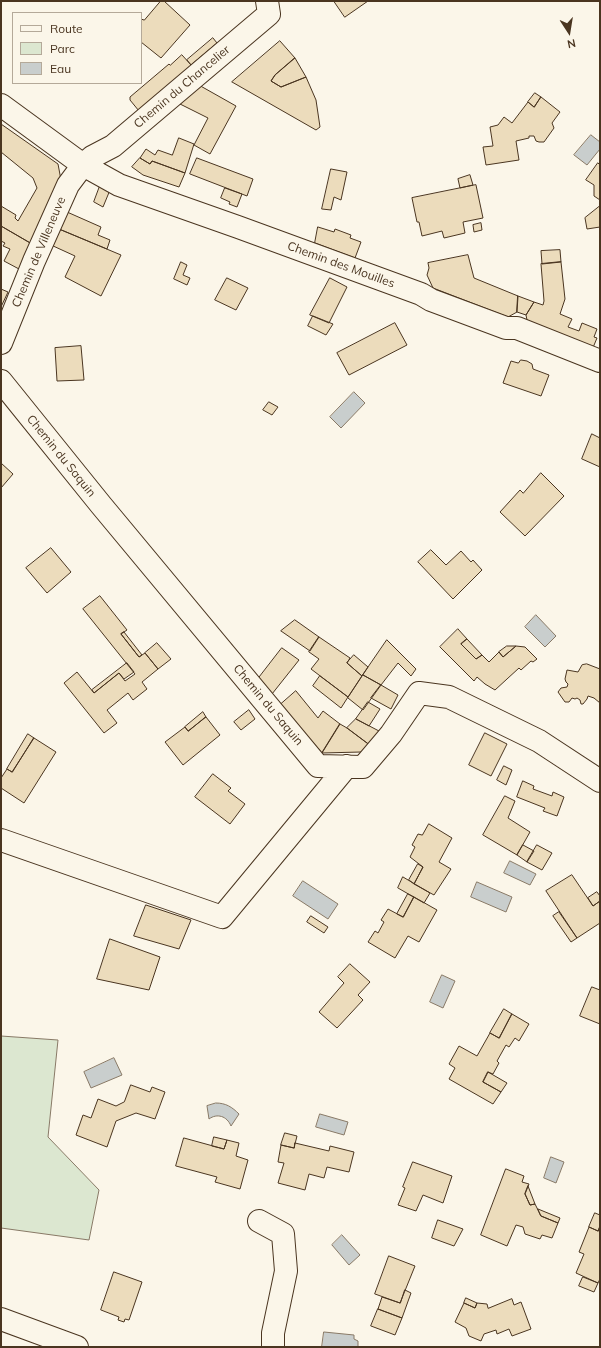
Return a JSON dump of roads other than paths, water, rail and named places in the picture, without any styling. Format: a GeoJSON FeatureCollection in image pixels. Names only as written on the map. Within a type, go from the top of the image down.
{"type":"FeatureCollection","features":[{"type":"Feature","properties":{"kind":"street","name":"Chemin du Chancelier"},"geometry":{"type":"LineString","coordinates":[[83,165],[92,157],[114,146],[269,14],[268,1]]}},
{"type":"Feature","properties":{"kind":"street","name":"Chemin des Mouilles"},"geometry":{"type":"LineString","coordinates":[[1,105],[83,165],[119,185],[421,294],[431,300],[506,328],[517,328],[600,361]]}},
{"type":"Feature","properties":{"kind":"street","name":"Chemin de Villeneuve"},"geometry":{"type":"LineString","coordinates":[[1,343],[34,261],[68,185],[83,165]]}},
{"type":"Feature","properties":{"kind":"street","name":"Chemin du Saquin"},"geometry":{"type":"LineString","coordinates":[[1,381],[318,766],[363,767],[391,734],[419,693],[449,696],[539,741],[600,781]]}},
{"type":"Feature","properties":{"kind":"street"},"geometry":{"type":"LineString","coordinates":[[1,840],[222,917],[347,766]]}},
{"type":"Feature","properties":{"kind":"street"},"geometry":{"type":"LineString","coordinates":[[260,1221],[283,1234],[286,1271],[273,1333],[273,1347]]}},
{"type":"Feature","properties":{"kind":"street"},"geometry":{"type":"LineString","coordinates":[[1,1319],[77,1347]]}},
{"type":"Feature","properties":{"kind":"water"},"geometry":{"type":"Polygon","coordinates":[[[591,135],[600,142],[600,149],[587,165],[574,155],[591,135]]]}},
{"type":"Feature","properties":{"kind":"water"},"geometry":{"type":"Polygon","coordinates":[[[354,392],[365,403],[341,428],[330,417],[354,392]]]}},
{"type":"Feature","properties":{"kind":"water"},"geometry":{"type":"Polygon","coordinates":[[[536,615],[556,636],[545,647],[525,627],[536,615]]]}},
{"type":"Feature","properties":{"kind":"water"},"geometry":{"type":"Polygon","coordinates":[[[510,861],[536,874],[530,885],[504,873],[510,861]]]}},
{"type":"Feature","properties":{"kind":"water"},"geometry":{"type":"Polygon","coordinates":[[[303,881],[338,904],[328,919],[293,896],[303,881]]]}},
{"type":"Feature","properties":{"kind":"water"},"geometry":{"type":"Polygon","coordinates":[[[477,882],[512,897],[506,912],[471,897],[477,882]]]}},
{"type":"Feature","properties":{"kind":"water"},"geometry":{"type":"Polygon","coordinates":[[[442,975],[455,981],[443,1008],[430,1002],[442,975]]]}},
{"type":"Feature","properties":{"kind":"water"},"geometry":{"type":"Polygon","coordinates":[[[114,1058],[122,1075],[91,1088],[84,1072],[114,1058]]]}},
{"type":"Feature","properties":{"kind":"water"},"geometry":{"type":"Polygon","coordinates":[[[216,1103],[229,1106],[239,1114],[231,1126],[222,1116],[215,1116],[209,1119],[207,1106],[216,1103]]]}},
{"type":"Feature","properties":{"kind":"water"},"geometry":{"type":"Polygon","coordinates":[[[320,1114],[348,1122],[344,1135],[316,1127],[320,1114]]]}},
{"type":"Feature","properties":{"kind":"water"},"geometry":{"type":"Polygon","coordinates":[[[551,1157],[564,1162],[556,1183],[544,1178],[551,1157]]]}},
{"type":"Feature","properties":{"kind":"water"},"geometry":{"type":"Polygon","coordinates":[[[342,1235],[360,1255],[349,1265],[332,1245],[342,1235]]]}},
{"type":"Feature","properties":{"kind":"water"},"geometry":{"type":"Polygon","coordinates":[[[324,1332],[354,1335],[354,1339],[358,1341],[358,1346],[322,1347],[324,1332]]]}}]}
